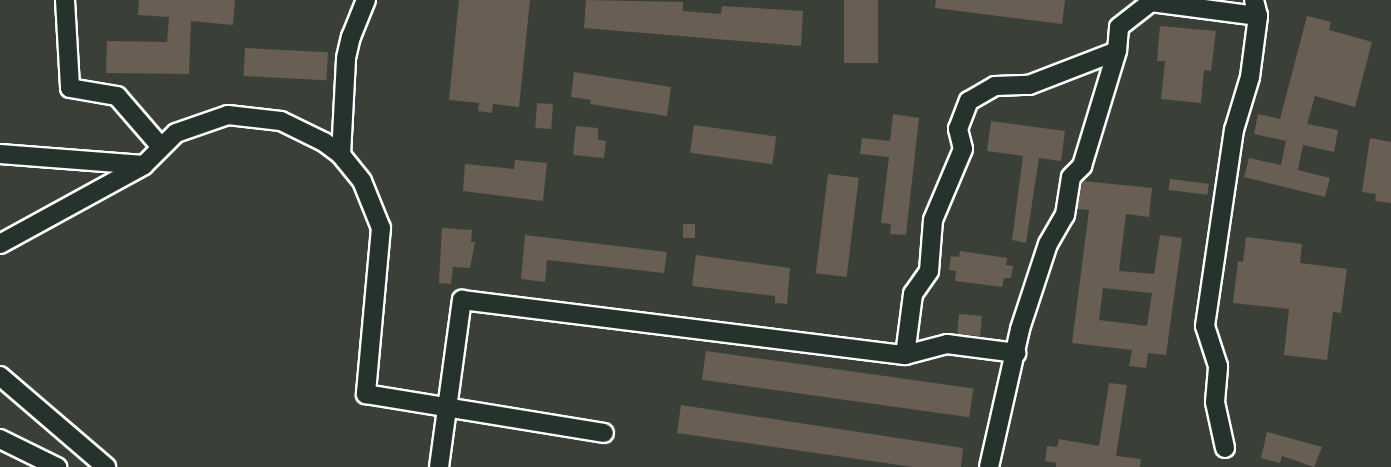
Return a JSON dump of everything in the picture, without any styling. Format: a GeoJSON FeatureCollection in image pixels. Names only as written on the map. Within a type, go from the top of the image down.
{"type":"FeatureCollection","features":[{"type":"Feature","properties":{"kind":"street"},"geometry":{"type":"LineString","coordinates":[[65,0],[70,88],[117,96],[161,147]]}},
{"type":"Feature","properties":{"kind":"street"},"geometry":{"type":"LineString","coordinates":[[341,155],[346,58],[351,37],[366,0]]}},
{"type":"Feature","properties":{"kind":"street"},"geometry":{"type":"LineString","coordinates":[[989,467],[1020,329],[1044,263],[1048,244],[1065,214],[1071,177],[1082,166],[1117,51],[1119,27],[1150,2],[1256,8],[1250,76],[1234,130],[1205,326],[1218,366],[1215,402],[1225,448]]}},
{"type":"Feature","properties":{"kind":"street"},"geometry":{"type":"LineString","coordinates":[[905,355],[913,294],[929,271],[933,220],[963,149],[958,129],[969,101],[995,86],[1029,85],[1117,51]]}},
{"type":"Feature","properties":{"kind":"street"},"geometry":{"type":"LineString","coordinates":[[0,244],[144,165],[176,133],[228,115],[281,121],[324,142],[341,155],[362,181],[381,228],[366,394],[604,433]]}},
{"type":"Feature","properties":{"kind":"street"},"geometry":{"type":"LineString","coordinates":[[0,154],[144,165]]}},
{"type":"Feature","properties":{"kind":"street"},"geometry":{"type":"LineString","coordinates":[[439,467],[462,300],[905,355],[947,344],[1016,352]]}},
{"type":"Feature","properties":{"kind":"street"},"geometry":{"type":"LineString","coordinates":[[0,376],[106,467]]}},
{"type":"Feature","properties":{"kind":"street"},"geometry":{"type":"LineString","coordinates":[[0,439],[57,467]]}},
{"type":"Feature","properties":{"kind":"building"},"geometry":{"type":"Polygon","coordinates":[[[139,0],[235,0],[233,25],[191,21],[189,74],[106,73],[107,41],[167,42],[169,17],[138,15],[139,0]]]}},
{"type":"Feature","properties":{"kind":"building"},"geometry":{"type":"Polygon","coordinates":[[[459,0],[530,0],[519,107],[493,104],[492,113],[478,111],[479,103],[449,100],[459,0]]]}},
{"type":"Feature","properties":{"kind":"building"},"geometry":{"type":"Polygon","coordinates":[[[586,0],[683,2],[683,11],[721,14],[722,6],[803,11],[801,46],[584,28],[586,0]]]}},
{"type":"Feature","properties":{"kind":"building"},"geometry":{"type":"Polygon","coordinates":[[[844,0],[878,0],[878,63],[844,63],[844,0]]]}},
{"type":"Feature","properties":{"kind":"building"},"geometry":{"type":"Polygon","coordinates":[[[936,0],[1065,0],[1062,24],[935,8],[936,0]]]}},
{"type":"Feature","properties":{"kind":"building"},"geometry":{"type":"Polygon","coordinates":[[[1307,16],[1331,22],[1329,30],[1372,42],[1355,107],[1315,96],[1307,124],[1338,130],[1334,152],[1303,145],[1298,170],[1330,178],[1325,197],[1244,177],[1249,158],[1281,165],[1286,141],[1254,134],[1258,114],[1280,119],[1307,16]]]}},
{"type":"Feature","properties":{"kind":"building"},"geometry":{"type":"Polygon","coordinates":[[[1160,26],[1216,31],[1211,71],[1204,70],[1201,103],[1161,99],[1165,61],[1157,61],[1160,26]]]}},
{"type":"Feature","properties":{"kind":"building"},"geometry":{"type":"Polygon","coordinates":[[[245,48],[328,52],[326,80],[244,76],[245,48]]]}},
{"type":"Feature","properties":{"kind":"building"},"geometry":{"type":"Polygon","coordinates":[[[574,72],[671,87],[667,116],[590,104],[591,100],[571,97],[574,72]]]}},
{"type":"Feature","properties":{"kind":"building"},"geometry":{"type":"Polygon","coordinates":[[[537,103],[553,104],[551,129],[535,128],[537,103]]]}},
{"type":"Feature","properties":{"kind":"building"},"geometry":{"type":"Polygon","coordinates":[[[893,114],[919,118],[906,235],[890,234],[891,224],[881,223],[889,157],[860,154],[862,138],[890,141],[893,114]]]}},
{"type":"Feature","properties":{"kind":"building"},"geometry":{"type":"Polygon","coordinates":[[[991,121],[1065,131],[1061,161],[1039,158],[1026,243],[1012,240],[1023,156],[987,151],[991,121]]]}},
{"type":"Feature","properties":{"kind":"building"},"geometry":{"type":"Polygon","coordinates":[[[694,125],[776,137],[772,164],[690,153],[694,125]]]}},
{"type":"Feature","properties":{"kind":"building"},"geometry":{"type":"Polygon","coordinates":[[[576,126],[598,128],[598,140],[606,141],[604,158],[573,155],[576,126]]]}},
{"type":"Feature","properties":{"kind":"building"},"geometry":{"type":"Polygon","coordinates":[[[1370,138],[1391,142],[1391,203],[1375,201],[1376,194],[1362,192],[1370,138]]]}},
{"type":"Feature","properties":{"kind":"building"},"geometry":{"type":"Polygon","coordinates":[[[515,160],[547,163],[543,201],[463,191],[465,164],[514,169],[515,160]]]}},
{"type":"Feature","properties":{"kind":"building"},"geometry":{"type":"Polygon","coordinates":[[[828,174],[859,178],[847,277],[816,273],[828,174]]]}},
{"type":"Feature","properties":{"kind":"building"},"geometry":{"type":"Polygon","coordinates":[[[1170,179],[1209,184],[1207,195],[1169,190],[1170,179]]]}},
{"type":"Feature","properties":{"kind":"building"},"geometry":{"type":"Polygon","coordinates":[[[1083,181],[1152,188],[1149,217],[1126,214],[1119,271],[1154,274],[1160,235],[1182,238],[1166,355],[1148,353],[1146,368],[1129,366],[1132,350],[1072,343],[1089,210],[1077,209],[1083,181]],[[1103,288],[1099,320],[1147,326],[1152,293],[1103,288]]]}},
{"type":"Feature","properties":{"kind":"building"},"geometry":{"type":"Polygon","coordinates":[[[683,224],[695,224],[695,238],[683,238],[683,224]]]}},
{"type":"Feature","properties":{"kind":"building"},"geometry":{"type":"Polygon","coordinates":[[[442,228],[472,230],[471,242],[475,242],[470,268],[453,267],[451,284],[439,283],[442,228]]]}},
{"type":"Feature","properties":{"kind":"building"},"geometry":{"type":"Polygon","coordinates":[[[525,235],[667,252],[664,273],[547,260],[545,282],[521,279],[525,235]]]}},
{"type":"Feature","properties":{"kind":"building"},"geometry":{"type":"Polygon","coordinates":[[[1246,237],[1302,244],[1300,263],[1347,269],[1341,313],[1333,312],[1327,360],[1284,355],[1289,309],[1233,303],[1238,261],[1243,262],[1246,237]]]}},
{"type":"Feature","properties":{"kind":"building"},"geometry":{"type":"Polygon","coordinates":[[[960,251],[1007,258],[1006,265],[1013,266],[1011,278],[1004,278],[1002,287],[955,281],[956,271],[949,270],[951,256],[959,257],[960,251]]]}},
{"type":"Feature","properties":{"kind":"building"},"geometry":{"type":"Polygon","coordinates":[[[696,255],[790,268],[787,304],[775,303],[775,296],[692,286],[696,255]]]}},
{"type":"Feature","properties":{"kind":"building"},"geometry":{"type":"Polygon","coordinates":[[[959,314],[982,316],[980,336],[957,334],[959,314]]]}},
{"type":"Feature","properties":{"kind":"building"},"geometry":{"type":"Polygon","coordinates":[[[706,351],[973,389],[969,417],[702,380],[706,351]]]}},
{"type":"Feature","properties":{"kind":"building"},"geometry":{"type":"Polygon","coordinates":[[[1109,383],[1127,385],[1116,456],[1141,459],[1140,467],[1056,467],[1056,463],[1045,461],[1047,446],[1057,447],[1059,439],[1099,446],[1109,383]]]}},
{"type":"Feature","properties":{"kind":"building"},"geometry":{"type":"Polygon","coordinates":[[[681,405],[963,448],[961,467],[913,467],[677,433],[681,405]]]}},
{"type":"Feature","properties":{"kind":"building"},"geometry":{"type":"Polygon","coordinates":[[[1267,432],[1322,447],[1314,467],[1282,456],[1280,463],[1261,458],[1267,432]]]}}]}
